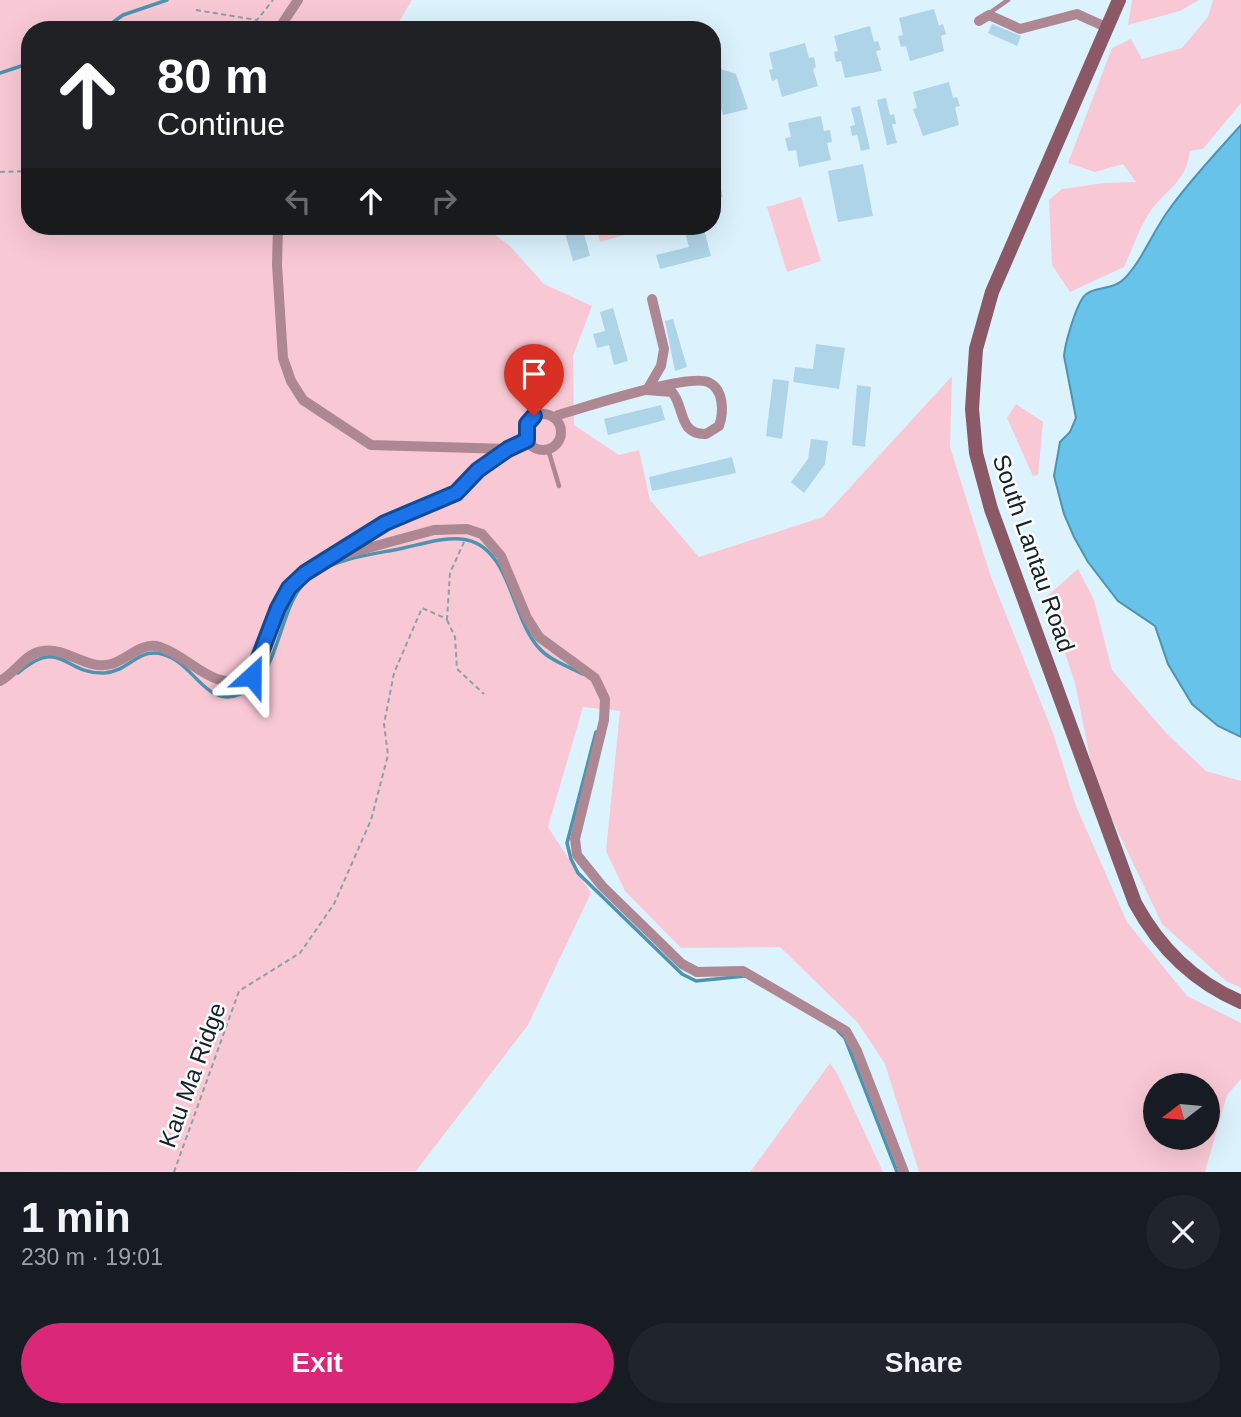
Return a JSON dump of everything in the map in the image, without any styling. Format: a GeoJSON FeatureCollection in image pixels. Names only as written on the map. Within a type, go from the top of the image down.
{"type":"FeatureCollection","features":[{"type":"Feature","properties":{"kind":"main road","name":"South Lantau Road"},"geometry":{"type":"LineString","coordinates":[[1119,0],[987,306],[973,374],[974,438],[991,509],[1130,893],[1155,936],[1175,958],[1207,984],[1241,1002]]}},
{"type":"Feature","properties":{"kind":"street"},"geometry":{"type":"LineString","coordinates":[[284,21],[298,0]]}},
{"type":"Feature","properties":{"kind":"street"},"geometry":{"type":"LineString","coordinates":[[982,24],[989,15],[1020,29],[1077,14],[1108,28]]}},
{"type":"Feature","properties":{"kind":"street"},"geometry":{"type":"LineString","coordinates":[[278,235],[283,358],[291,381],[303,400],[371,445],[508,449],[527,440]]}},
{"type":"Feature","properties":{"kind":"street"},"geometry":{"type":"LineString","coordinates":[[647,390],[661,366],[664,349],[652,299]]}},
{"type":"Feature","properties":{"kind":"street"},"geometry":{"type":"LineString","coordinates":[[555,418],[647,390],[708,381],[716,388],[721,399],[719,426],[705,433],[693,432],[684,423],[676,396],[672,392],[647,390]]}},
{"type":"Feature","properties":{"kind":"street"},"geometry":{"type":"LineString","coordinates":[[545,414],[555,418],[560,427],[559,438],[548,449],[536,448],[527,440],[527,424],[534,416],[545,414]]}},
{"type":"Feature","properties":{"kind":"street"},"geometry":{"type":"LineString","coordinates":[[0,681],[29,656],[44,650],[64,653],[81,662],[110,665],[146,646],[159,646],[217,680],[236,683],[252,676],[278,608],[289,588],[324,559],[434,530],[467,528],[482,534],[501,555],[527,618],[539,637],[595,678],[606,699],[604,720],[575,839],[577,855],[602,886],[682,964],[697,972],[743,971],[846,1031],[857,1051],[904,1172]]}},
{"type":"Feature","properties":{"kind":"lane"},"geometry":{"type":"LineString","coordinates":[[982,24],[1008,0]]}},
{"type":"Feature","properties":{"kind":"lane"},"geometry":{"type":"LineString","coordinates":[[324,559],[385,523],[456,493],[478,470],[508,449]]}},
{"type":"Feature","properties":{"kind":"lane"},"geometry":{"type":"LineString","coordinates":[[548,449],[559,486]]}},
{"type":"Feature","properties":{"kind":"path"},"geometry":{"type":"LineString","coordinates":[[196,10],[257,20],[273,0]]}},
{"type":"Feature","properties":{"kind":"path"},"geometry":{"type":"LineString","coordinates":[[0,173],[21,172]]}},
{"type":"Feature","properties":{"kind":"path"},"geometry":{"type":"LineString","coordinates":[[463,545],[450,573],[447,620],[455,637],[457,669],[484,694]]}},
{"type":"Feature","properties":{"kind":"path","name":"Kau Ma Ridge"},"geometry":{"type":"LineString","coordinates":[[174,1172],[239,991],[300,953],[334,904],[371,820],[388,755],[384,724],[394,673],[422,608],[447,620]]}},
{"type":"Feature","properties":{"kind":"shaded area"},"geometry":{"type":"Polygon","coordinates":[[[0,0],[412,0],[399,21],[21,21],[21,235],[495,235],[510,246],[544,284],[592,306],[573,356],[574,425],[619,455],[639,450],[650,500],[699,557],[823,517],[952,376],[950,447],[990,574],[1053,733],[1076,806],[1127,922],[1187,996],[1241,1023],[1241,1079],[1227,1095],[1220,1120],[1220,1073],[1143,1073],[1143,1150],[1211,1150],[1205,1172],[919,1172],[885,1064],[858,1023],[780,947],[681,948],[625,891],[606,851],[620,711],[583,707],[548,827],[591,893],[528,1025],[416,1171],[0,1172],[0,0]]]}},
{"type":"Feature","properties":{"kind":"shaded area"},"geometry":{"type":"Polygon","coordinates":[[[1132,0],[1199,0],[1180,11],[1128,25],[1132,0]]]}},
{"type":"Feature","properties":{"kind":"shaded area"},"geometry":{"type":"Polygon","coordinates":[[[1213,0],[1241,0],[1241,103],[1203,149],[1190,151],[1184,172],[1148,215],[1124,267],[1070,292],[1052,265],[1049,200],[1062,189],[1136,182],[1123,164],[1095,172],[1068,163],[1112,48],[1131,39],[1142,59],[1182,48],[1208,17],[1213,0]]]}},
{"type":"Feature","properties":{"kind":"shaded area"},"geometry":{"type":"Polygon","coordinates":[[[801,197],[821,261],[787,272],[767,207],[801,197]]]}},
{"type":"Feature","properties":{"kind":"shaded area"},"geometry":{"type":"Polygon","coordinates":[[[598,235],[624,235],[600,242],[598,235]]]}},
{"type":"Feature","properties":{"kind":"shaded area"},"geometry":{"type":"Polygon","coordinates":[[[1016,404],[1043,422],[1038,475],[1033,476],[1007,418],[1016,404]]]}},
{"type":"Feature","properties":{"kind":"shaded area"},"geometry":{"type":"Polygon","coordinates":[[[1078,569],[1094,600],[1112,670],[1166,733],[1206,771],[1241,781],[1241,988],[1226,981],[1162,924],[1095,783],[1075,683],[1046,597],[1078,569]]]}},
{"type":"Feature","properties":{"kind":"shaded area"},"geometry":{"type":"Polygon","coordinates":[[[830,1063],[883,1172],[750,1172],[830,1063]]]}},
{"type":"Feature","properties":{"kind":"water"},"geometry":{"type":"Polygon","coordinates":[[[1241,125],[1241,737],[1218,726],[1192,704],[1168,664],[1155,626],[1118,601],[1088,562],[1064,514],[1054,476],[1060,442],[1070,432],[1076,418],[1064,356],[1079,304],[1090,292],[1124,279],[1176,200],[1241,125]]]}},
{"type":"Feature","properties":{"kind":"building"},"geometry":{"type":"Polygon","coordinates":[[[934,9],[939,26],[943,24],[946,34],[941,36],[944,51],[910,61],[906,46],[901,47],[898,36],[903,35],[899,18],[934,9]]]}},
{"type":"Feature","properties":{"kind":"building"},"geometry":{"type":"Polygon","coordinates":[[[992,24],[1021,36],[1017,46],[988,33],[992,24]]]}},
{"type":"Feature","properties":{"kind":"building"},"geometry":{"type":"Polygon","coordinates":[[[870,26],[874,42],[878,41],[881,50],[876,51],[882,71],[845,78],[841,61],[836,62],[834,52],[838,51],[834,36],[870,26]]]}},
{"type":"Feature","properties":{"kind":"building"},"geometry":{"type":"Polygon","coordinates":[[[805,43],[809,58],[814,57],[816,67],[813,69],[818,86],[782,97],[777,79],[772,81],[769,70],[773,69],[769,53],[805,43]]]}},
{"type":"Feature","properties":{"kind":"building"},"geometry":{"type":"Polygon","coordinates":[[[721,69],[736,74],[748,109],[723,115],[721,69]]]}},
{"type":"Feature","properties":{"kind":"building"},"geometry":{"type":"Polygon","coordinates":[[[949,82],[953,98],[957,97],[960,106],[955,107],[959,125],[923,136],[913,109],[917,108],[913,92],[949,82]]]}},
{"type":"Feature","properties":{"kind":"building"},"geometry":{"type":"Polygon","coordinates":[[[886,98],[890,115],[894,114],[896,124],[892,124],[897,143],[887,145],[877,100],[886,98]]]}},
{"type":"Feature","properties":{"kind":"building"},"geometry":{"type":"Polygon","coordinates":[[[860,106],[870,149],[861,151],[857,135],[852,136],[850,126],[855,125],[851,108],[860,106]]]}},
{"type":"Feature","properties":{"kind":"building"},"geometry":{"type":"Polygon","coordinates":[[[821,116],[824,131],[830,130],[832,142],[827,143],[831,160],[799,167],[796,150],[788,151],[785,138],[791,137],[788,123],[821,116]]]}},
{"type":"Feature","properties":{"kind":"building"},"geometry":{"type":"Polygon","coordinates":[[[863,164],[873,216],[838,222],[828,171],[863,164]]]}},
{"type":"Feature","properties":{"kind":"building"},"geometry":{"type":"Polygon","coordinates":[[[566,235],[584,235],[590,256],[573,261],[566,235]]]}},
{"type":"Feature","properties":{"kind":"building"},"geometry":{"type":"Polygon","coordinates":[[[686,235],[705,235],[711,256],[660,269],[656,255],[689,247],[686,235]]]}},
{"type":"Feature","properties":{"kind":"building"},"geometry":{"type":"Polygon","coordinates":[[[613,308],[628,361],[614,365],[609,345],[597,348],[593,334],[605,331],[600,312],[613,308]]]}},
{"type":"Feature","properties":{"kind":"building"},"geometry":{"type":"Polygon","coordinates":[[[673,319],[687,367],[675,371],[665,321],[673,319]]]}},
{"type":"Feature","properties":{"kind":"building"},"geometry":{"type":"Polygon","coordinates":[[[816,344],[845,348],[839,389],[793,382],[795,367],[813,369],[816,344]]]}},
{"type":"Feature","properties":{"kind":"building"},"geometry":{"type":"Polygon","coordinates":[[[773,379],[789,381],[782,439],[766,436],[773,379]]]}},
{"type":"Feature","properties":{"kind":"building"},"geometry":{"type":"Polygon","coordinates":[[[857,385],[871,387],[865,447],[852,445],[857,385]]]}},
{"type":"Feature","properties":{"kind":"building"},"geometry":{"type":"Polygon","coordinates":[[[661,405],[665,420],[608,435],[604,419],[661,405]]]}},
{"type":"Feature","properties":{"kind":"building"},"geometry":{"type":"Polygon","coordinates":[[[811,439],[828,441],[825,464],[804,493],[791,482],[808,459],[811,439]]]}},
{"type":"Feature","properties":{"kind":"building"},"geometry":{"type":"Polygon","coordinates":[[[732,457],[736,473],[652,491],[649,477],[732,457]]]}},
{"type":"Feature","properties":{"kind":"waterway"},"geometry":{"type":"LineString","coordinates":[[115,21],[123,15],[167,0]]}},
{"type":"Feature","properties":{"kind":"waterway"},"geometry":{"type":"LineString","coordinates":[[0,73],[21,66]]}},
{"type":"Feature","properties":{"kind":"waterway"},"geometry":{"type":"LineString","coordinates":[[18,673],[33,662],[53,657],[90,672],[104,673],[122,668],[152,653],[172,658],[211,692],[230,697],[241,694],[255,684],[265,671],[293,601],[302,586],[314,574],[352,558],[458,539],[481,546],[493,556],[502,570],[529,634],[542,652],[583,674]]}},
{"type":"Feature","properties":{"kind":"waterway"},"geometry":{"type":"LineString","coordinates":[[596,732],[567,843],[578,873],[682,974],[696,981],[745,976]]}},
{"type":"Feature","properties":{"kind":"waterway"},"geometry":{"type":"LineString","coordinates":[[838,1031],[845,1038],[897,1172]]}},
{"type":"Feature","properties":{"kind":"route"},"geometry":{"type":"LineString","coordinates":[[252,676],[278,608],[289,588],[305,573],[385,523],[456,493],[478,470],[508,449],[527,440],[527,424],[534,416]]}}]}
